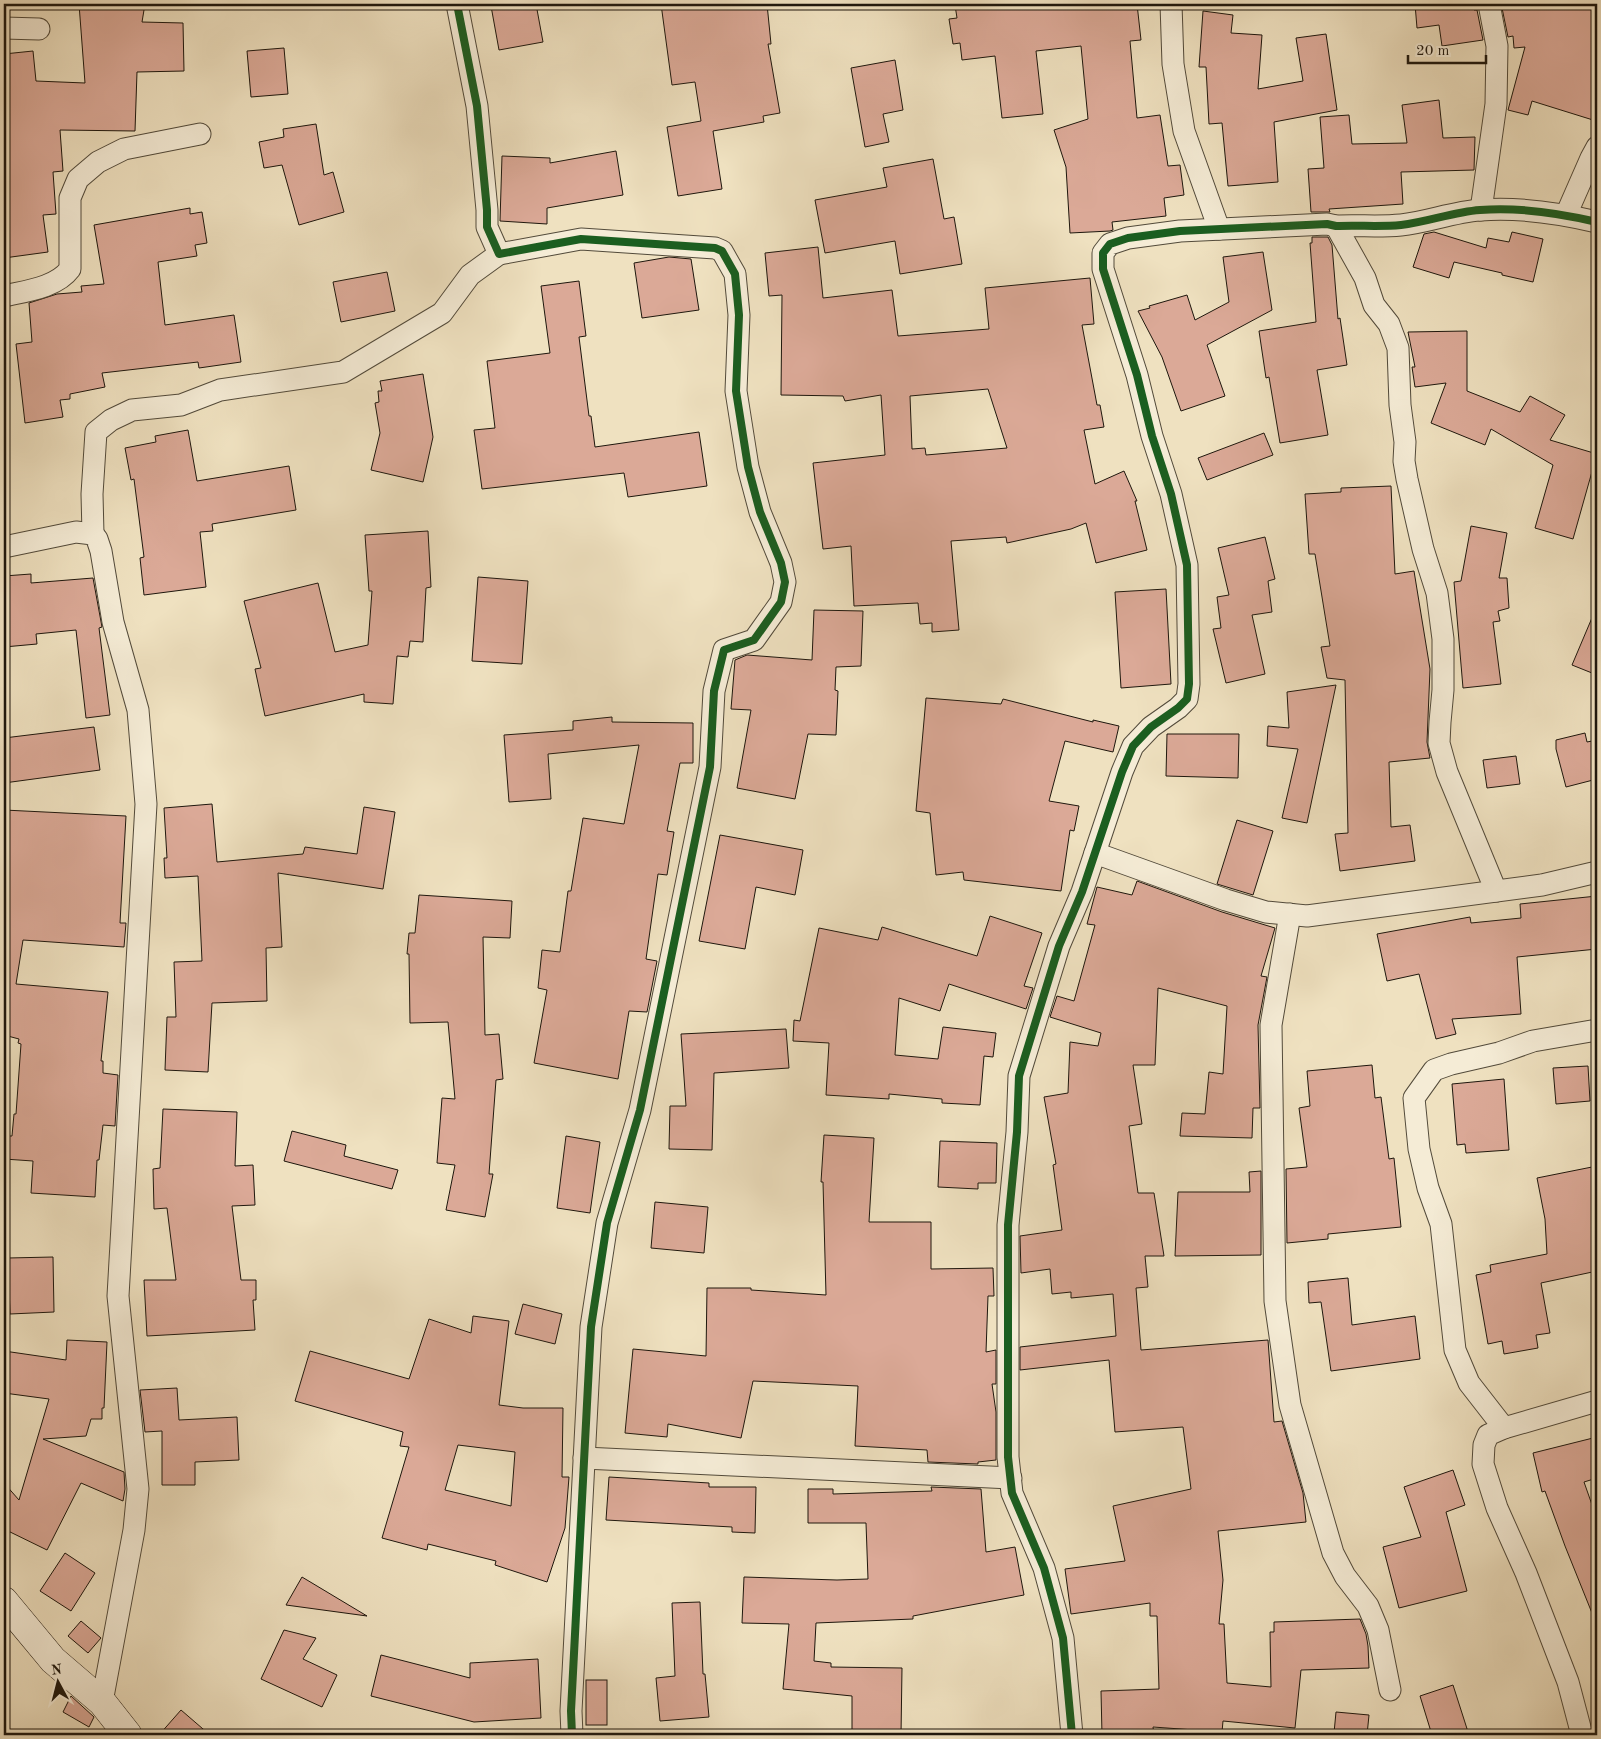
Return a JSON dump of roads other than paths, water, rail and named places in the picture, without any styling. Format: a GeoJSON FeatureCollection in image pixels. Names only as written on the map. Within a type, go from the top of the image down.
{"type":"FeatureCollection","features":[{"type":"Feature","properties":{"kind":"street"},"geometry":{"type":"LineString","coordinates":[[458,4],[477,106],[487,228],[499,254]]}},
{"type":"Feature","properties":{"kind":"street"},"geometry":{"type":"LineString","coordinates":[[1171,4],[1173,64],[1184,131],[1219,229]]}},
{"type":"Feature","properties":{"kind":"street"},"geometry":{"type":"LineString","coordinates":[[1481,210],[1496,104],[1497,46],[1489,4]]}},
{"type":"Feature","properties":{"kind":"street"},"geometry":{"type":"LineString","coordinates":[[4,28],[39,29]]}},
{"type":"Feature","properties":{"kind":"street"},"geometry":{"type":"LineString","coordinates":[[4,296],[43,286],[60,280],[66,275],[70,269],[70,198],[78,179],[98,162],[124,149],[200,134]]}},
{"type":"Feature","properties":{"kind":"street"},"geometry":{"type":"LineString","coordinates":[[1566,215],[1597,147]]}},
{"type":"Feature","properties":{"kind":"street"},"geometry":{"type":"LineString","coordinates":[[1072,1735],[1063,1638],[1044,1568],[1012,1493],[1008,1457],[1008,1226],[1017,1132],[1019,1076],[1059,946],[1082,892],[1122,772],[1133,746],[1150,726],[1178,708],[1187,699],[1189,684],[1187,565],[1171,494],[1152,436],[1137,375],[1102,269],[1103,253],[1110,244],[1128,238],[1180,231],[1327,224],[1336,226],[1402,225],[1461,212],[1481,210],[1519,210],[1566,215],[1597,222]]}},
{"type":"Feature","properties":{"kind":"street"},"geometry":{"type":"LineString","coordinates":[[1336,226],[1366,278],[1374,305],[1389,324],[1398,348],[1400,405],[1406,442],[1404,460],[1406,478],[1423,549],[1437,593],[1443,639],[1440,743],[1447,772],[1496,891]]}},
{"type":"Feature","properties":{"kind":"street"},"geometry":{"type":"LineString","coordinates":[[92,534],[92,494],[96,432],[111,420],[132,410],[181,405],[220,390],[344,372],[442,313],[470,275],[499,254],[581,239],[715,248],[722,251],[735,274],[739,315],[736,391],[748,467],[760,512],[781,563],[785,582],[782,602],[754,640],[724,650],[714,690],[710,767],[640,1110],[607,1223],[591,1327],[571,1711],[572,1735]]}},
{"type":"Feature","properties":{"kind":"street"},"geometry":{"type":"LineString","coordinates":[[4,547],[76,532],[92,534],[97,539],[101,551],[113,622],[138,710],[146,804],[118,1296],[138,1489],[134,1530],[102,1702]]}},
{"type":"Feature","properties":{"kind":"street"},"geometry":{"type":"LineString","coordinates":[[1095,853],[1226,900],[1266,912],[1307,916],[1542,885],[1597,872]]}},
{"type":"Feature","properties":{"kind":"street"},"geometry":{"type":"LineString","coordinates":[[1290,914],[1270,1025],[1275,1301],[1290,1405],[1330,1543],[1345,1576],[1368,1606],[1378,1630],[1390,1690]]}},
{"type":"Feature","properties":{"kind":"street"},"geometry":{"type":"LineString","coordinates":[[1504,1428],[1468,1383],[1455,1350],[1441,1224],[1428,1188],[1419,1149],[1414,1098],[1434,1070],[1451,1064],[1499,1053],[1532,1042],[1597,1030]]}},
{"type":"Feature","properties":{"kind":"street"},"geometry":{"type":"LineString","coordinates":[[1582,1735],[1568,1682],[1526,1573],[1497,1508],[1483,1464],[1484,1445],[1488,1435],[1504,1428],[1597,1401]]}},
{"type":"Feature","properties":{"kind":"street"},"geometry":{"type":"LineString","coordinates":[[584,1458],[1011,1478]]}},
{"type":"Feature","properties":{"kind":"street"},"geometry":{"type":"LineString","coordinates":[[4,1601],[53,1660],[102,1702],[128,1735]]}}]}
